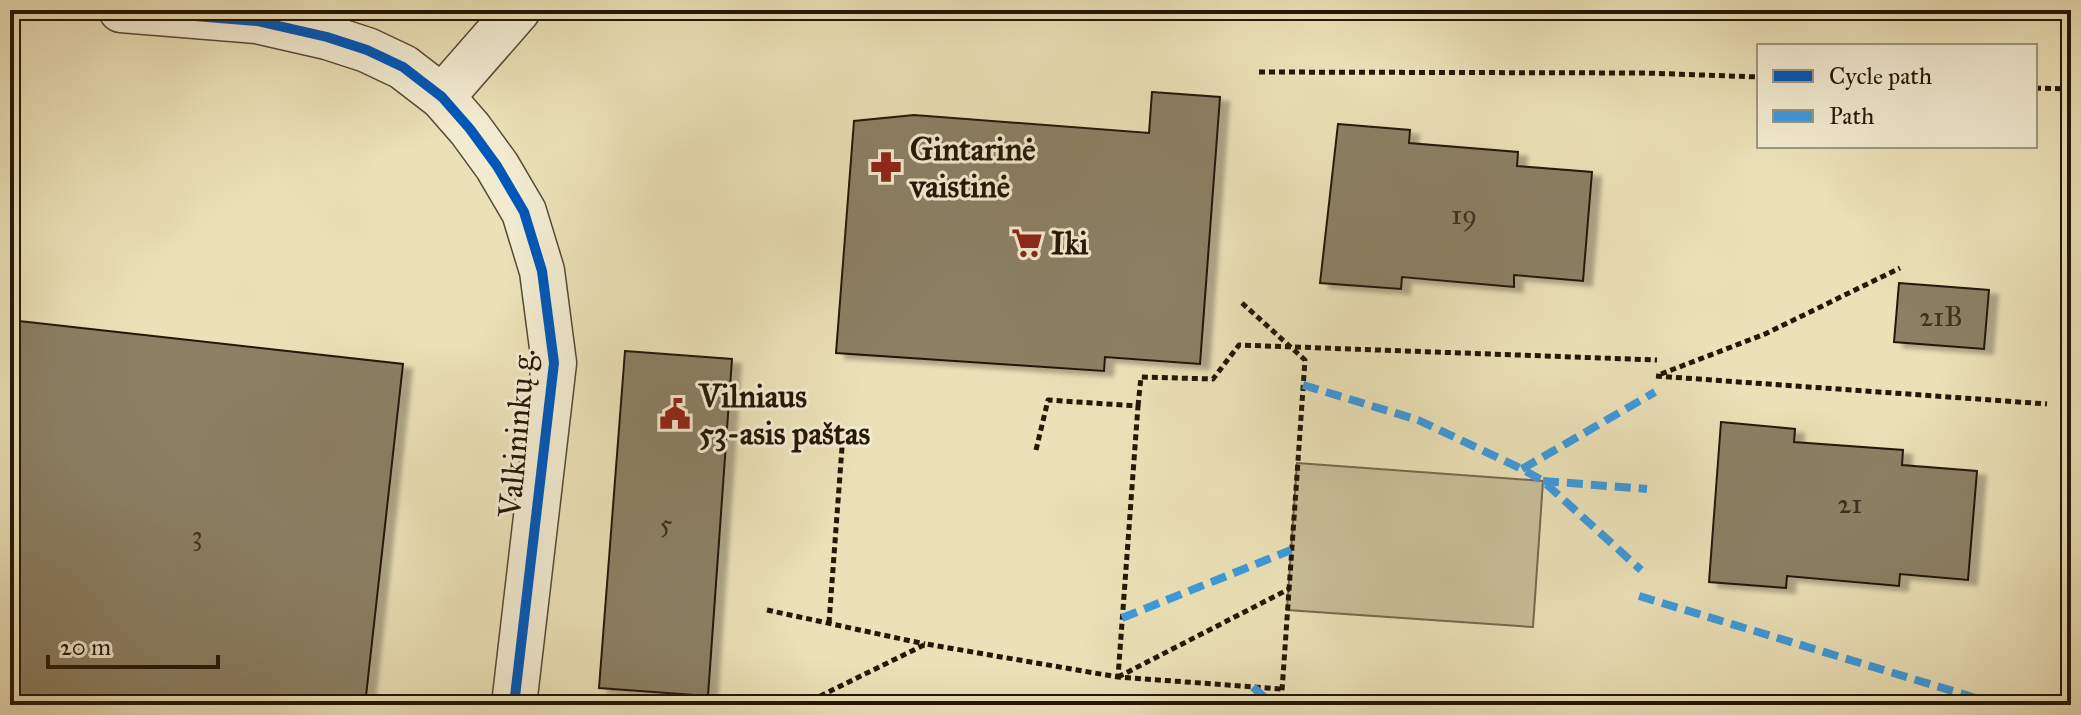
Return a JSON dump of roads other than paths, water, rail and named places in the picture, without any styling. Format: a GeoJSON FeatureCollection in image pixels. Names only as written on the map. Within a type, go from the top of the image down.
{"type":"FeatureCollection","features":[{"type":"Feature","properties":{"kind":"street","name":"Valkininkų g."},"geometry":{"type":"LineString","coordinates":[[121,10],[257,21],[327,37],[367,50],[403,67],[442,97],[497,166],[524,212],[542,271],[554,363],[514,705]]}},
{"type":"Feature","properties":{"kind":"street"},"geometry":{"type":"LineString","coordinates":[[442,97],[518,10]]}},
{"type":"Feature","properties":{"kind":"place","name":"Gintarinė vaistinė"},"geometry":{"type":"Point","coordinates":[886,167]}},
{"type":"Feature","properties":{"kind":"place","name":"Iki"},"geometry":{"type":"Point","coordinates":[1027,243]}},
{"type":"Feature","properties":{"kind":"place","name":"Vilniaus 53-asis paštas"},"geometry":{"type":"Point","coordinates":[675,414]}}]}
